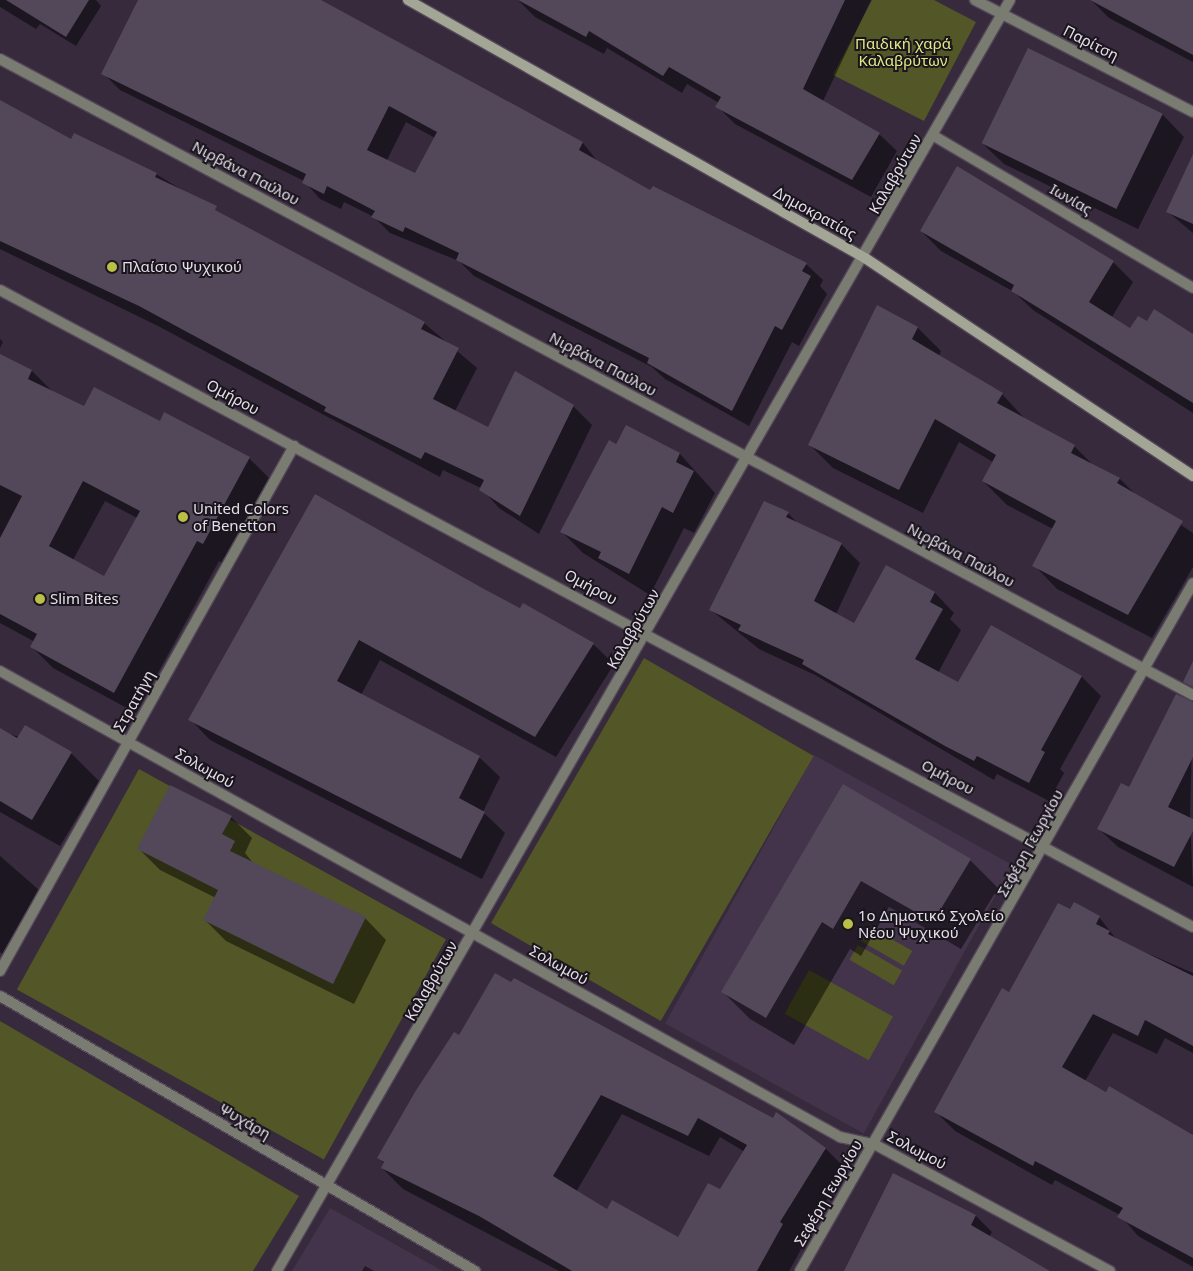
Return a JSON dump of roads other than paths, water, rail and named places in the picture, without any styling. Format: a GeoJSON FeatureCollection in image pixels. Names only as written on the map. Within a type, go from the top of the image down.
{"type":"FeatureCollection","features":[{"type":"Feature","properties":{"kind":"street","name":"Δημοκρατίας"},"geometry":{"type":"LineString","coordinates":[[408,0],[864,258],[1193,476]]}},
{"type":"Feature","properties":{"kind":"street","name":"Παρίτση"},"geometry":{"type":"LineString","coordinates":[[975,0],[1193,112]]}},
{"type":"Feature","properties":{"kind":"street","name":"Καλαβρύτων"},"geometry":{"type":"LineString","coordinates":[[277,1271],[329,1188],[475,935],[934,136],[1010,0]]}},
{"type":"Feature","properties":{"kind":"street","name":"Νιρβάνα Παύλου"},"geometry":{"type":"LineString","coordinates":[[0,59],[1193,695]]}},
{"type":"Feature","properties":{"kind":"street","name":"Ιωνίας"},"geometry":{"type":"LineString","coordinates":[[934,136],[1193,288]]}},
{"type":"Feature","properties":{"kind":"street","name":"Ομήρου"},"geometry":{"type":"LineString","coordinates":[[0,290],[1046,846],[1193,927]]}},
{"type":"Feature","properties":{"kind":"street","name":"Στρατήγη"},"geometry":{"type":"LineString","coordinates":[[0,971],[294,446]]}},
{"type":"Feature","properties":{"kind":"street","name":"Σεφέρη Γεωργίου"},"geometry":{"type":"LineString","coordinates":[[800,1271],[1046,846],[1193,583]]}},
{"type":"Feature","properties":{"kind":"street","name":"Σολωμού"},"geometry":{"type":"LineString","coordinates":[[0,671],[840,1137],[874,1144],[1110,1271]]}},
{"type":"Feature","properties":{"kind":"street","name":"Ψυχάρη"},"geometry":{"type":"LineString","coordinates":[[0,996],[475,1271]]}},
{"type":"Feature","properties":{"kind":"place","name":"Πλαίσιο Ψυχικού"},"geometry":{"type":"Point","coordinates":[112,267]}},
{"type":"Feature","properties":{"kind":"place","name":"United Colors of Benetton"},"geometry":{"type":"Point","coordinates":[183,517]}},
{"type":"Feature","properties":{"kind":"place","name":"Slim Bites"},"geometry":{"type":"Point","coordinates":[40,599]}},
{"type":"Feature","properties":{"kind":"place","name":"1ο Δημοτικό Σχολείο Νέου Ψυχικού"},"geometry":{"type":"Point","coordinates":[848,924]}},
{"type":"Feature","properties":{"kind":"park label","name":"Παιδική χαρά Καλαβρύτων"},"geometry":{"type":"Point","coordinates":[903,52]}}]}
